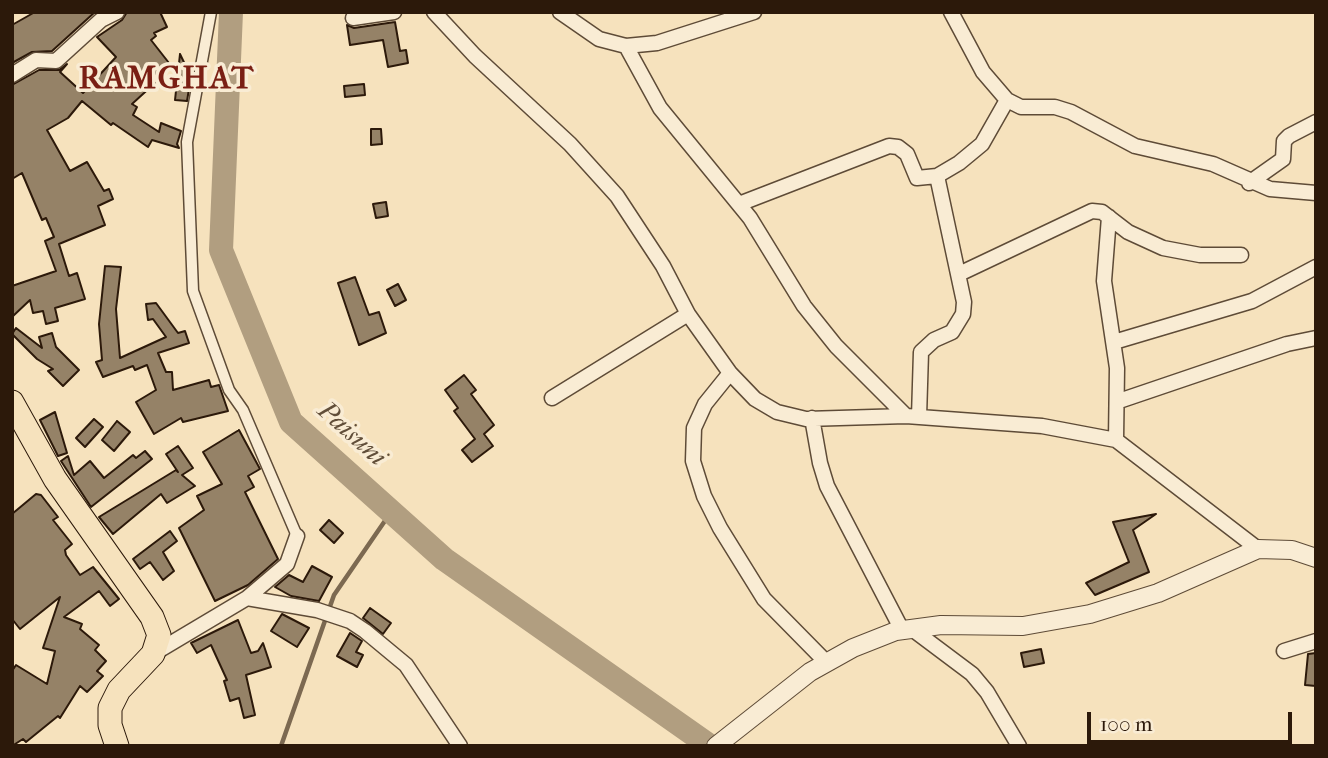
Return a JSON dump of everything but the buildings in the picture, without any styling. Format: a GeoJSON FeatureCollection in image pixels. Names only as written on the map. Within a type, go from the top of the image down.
{"type":"FeatureCollection","features":[{"type":"Feature","properties":{"kind":"highway"},"geometry":{"type":"LineString","coordinates":[[12,402],[55,478],[152,617],[159,635],[153,654],[119,690],[110,708],[110,725],[117,746]]}},
{"type":"Feature","properties":{"kind":"street"},"geometry":{"type":"LineString","coordinates":[[12,75],[36,61],[56,61],[101,20],[117,12]]}},
{"type":"Feature","properties":{"kind":"street"},"geometry":{"type":"LineString","coordinates":[[153,654],[247,598],[287,564],[297,536],[243,410],[229,390],[192,291],[187,142],[211,12]]}},
{"type":"Feature","properties":{"kind":"street"},"geometry":{"type":"LineString","coordinates":[[353,18],[394,12]]}},
{"type":"Feature","properties":{"kind":"street"},"geometry":{"type":"LineString","coordinates":[[434,12],[475,56],[570,144],[617,196],[663,266],[688,314],[730,373],[755,399],[777,412],[812,418],[912,416],[1042,426],[1116,440],[1258,550]]}},
{"type":"Feature","properties":{"kind":"street"},"geometry":{"type":"LineString","coordinates":[[560,12],[599,38],[626,46],[657,43],[754,12]]}},
{"type":"Feature","properties":{"kind":"street"},"geometry":{"type":"LineString","coordinates":[[706,12],[727,21]]}},
{"type":"Feature","properties":{"kind":"street"},"geometry":{"type":"LineString","coordinates":[[951,12],[983,72],[1007,100],[1021,107],[1055,107],[1071,112],[1117,139],[1163,154],[1213,164],[1249,183],[1269,189],[1316,193]]}},
{"type":"Feature","properties":{"kind":"street"},"geometry":{"type":"LineString","coordinates":[[626,46],[660,108],[739,204],[804,306],[836,346],[912,416]]}},
{"type":"Feature","properties":{"kind":"street"},"geometry":{"type":"LineString","coordinates":[[739,204],[889,146],[907,154],[917,178],[937,176],[959,163],[982,144],[1007,100]]}},
{"type":"Feature","properties":{"kind":"street"},"geometry":{"type":"LineString","coordinates":[[1249,183],[1283,159],[1284,141],[1316,122]]}},
{"type":"Feature","properties":{"kind":"street"},"geometry":{"type":"LineString","coordinates":[[912,416],[921,352],[934,340],[952,332],[963,314],[959,274],[937,176]]}},
{"type":"Feature","properties":{"kind":"street"},"geometry":{"type":"LineString","coordinates":[[959,274],[1091,211],[1102,212],[1128,232],[1163,248],[1200,255],[1241,255]]}},
{"type":"Feature","properties":{"kind":"street"},"geometry":{"type":"LineString","coordinates":[[1108,217],[1104,281],[1114,342],[1119,401],[1116,440]]}},
{"type":"Feature","properties":{"kind":"street"},"geometry":{"type":"LineString","coordinates":[[1114,342],[1252,301],[1316,267]]}},
{"type":"Feature","properties":{"kind":"street"},"geometry":{"type":"LineString","coordinates":[[552,398],[688,314]]}},
{"type":"Feature","properties":{"kind":"street"},"geometry":{"type":"LineString","coordinates":[[1119,401],[1287,344],[1316,338]]}},
{"type":"Feature","properties":{"kind":"street"},"geometry":{"type":"LineString","coordinates":[[730,373],[705,404],[694,428],[693,461],[704,496],[720,528],[764,599],[826,662]]}},
{"type":"Feature","properties":{"kind":"street"},"geometry":{"type":"LineString","coordinates":[[812,418],[827,486],[907,629],[972,674],[987,692],[1019,746]]}},
{"type":"Feature","properties":{"kind":"street"},"geometry":{"type":"LineString","coordinates":[[716,746],[826,662],[853,648],[907,629],[941,625],[1023,626],[1090,614],[1158,593],[1258,550],[1292,550],[1316,558]]}},
{"type":"Feature","properties":{"kind":"street"},"geometry":{"type":"LineString","coordinates":[[247,598],[317,610],[350,621],[406,665],[460,746]]}},
{"type":"Feature","properties":{"kind":"street"},"geometry":{"type":"LineString","coordinates":[[1284,651],[1316,641]]}},
{"type":"Feature","properties":{"kind":"waterway","name":"Paisuni"},"geometry":{"type":"LineString","coordinates":[[231,12],[221,250],[291,422],[444,559],[710,746]]}},
{"type":"Feature","properties":{"kind":"waterway"},"geometry":{"type":"LineString","coordinates":[[281,746],[334,595],[391,512]]}},
{"type":"Feature","properties":{"kind":"district","name":"RAMGHAT"},"geometry":{"type":"Point","coordinates":[167,80]}}]}
